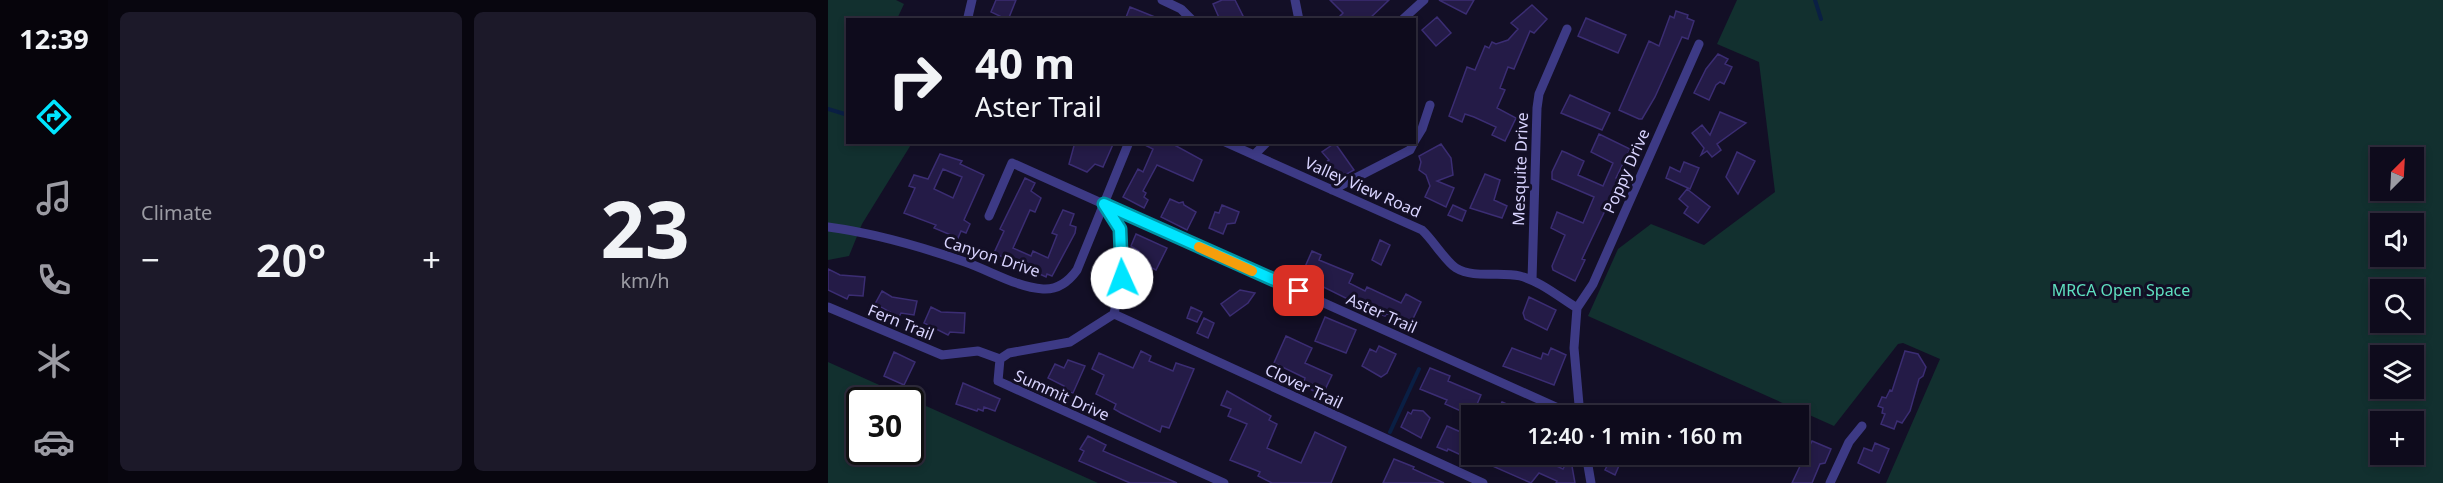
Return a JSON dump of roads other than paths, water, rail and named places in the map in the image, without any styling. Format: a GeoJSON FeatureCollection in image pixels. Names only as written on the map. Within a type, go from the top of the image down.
{"type":"FeatureCollection","features":[{"type":"Feature","properties":{"kind":"street"},"geometry":{"type":"LineString","coordinates":[[970,18],[972,0]]}},
{"type":"Feature","properties":{"kind":"street"},"geometry":{"type":"LineString","coordinates":[[1162,0],[1181,9],[1190,18]]}},
{"type":"Feature","properties":{"kind":"street"},"geometry":{"type":"LineString","coordinates":[[1295,0],[1299,18]]}},
{"type":"Feature","properties":{"kind":"street"},"geometry":{"type":"LineString","coordinates":[[1404,18],[1424,0]]}},
{"type":"Feature","properties":{"kind":"street","name":"Mesquite Drive"},"geometry":{"type":"LineString","coordinates":[[1532,280],[1537,108],[1539,94],[1567,29]]}},
{"type":"Feature","properties":{"kind":"street","name":"Poppy Drive"},"geometry":{"type":"LineString","coordinates":[[1577,308],[1593,284],[1699,44]]}},
{"type":"Feature","properties":{"kind":"street"},"geometry":{"type":"LineString","coordinates":[[1416,139],[1422,129],[1430,105]]}},
{"type":"Feature","properties":{"kind":"street","name":"Canyon Drive"},"geometry":{"type":"LineString","coordinates":[[828,227],[964,261],[1026,286],[1045,289],[1058,287],[1070,279],[1077,270],[1128,144]]}},
{"type":"Feature","properties":{"kind":"street","name":"Valley View Road"},"geometry":{"type":"LineString","coordinates":[[1229,144],[1422,230],[1456,268],[1467,272],[1518,275],[1532,280],[1577,308]]}},
{"type":"Feature","properties":{"kind":"street"},"geometry":{"type":"LineString","coordinates":[[1254,155],[1265,144]]}},
{"type":"Feature","properties":{"kind":"street"},"geometry":{"type":"LineString","coordinates":[[1332,190],[1410,150],[1413,144]]}},
{"type":"Feature","properties":{"kind":"street","name":"Aster Trail"},"geometry":{"type":"LineString","coordinates":[[989,216],[1012,164],[1553,405]]}},
{"type":"Feature","properties":{"kind":"street"},"geometry":{"type":"LineString","coordinates":[[1104,204],[1120,229],[1122,278],[1114,314]]}},
{"type":"Feature","properties":{"kind":"street","name":"Fern Trail"},"geometry":{"type":"LineString","coordinates":[[828,307],[942,355],[978,351],[1000,358]]}},
{"type":"Feature","properties":{"kind":"street"},"geometry":{"type":"LineString","coordinates":[[1577,308],[1574,348],[1577,405]]}},
{"type":"Feature","properties":{"kind":"street","name":"Summit Drive"},"geometry":{"type":"LineString","coordinates":[[1114,314],[1070,342],[1009,353],[1000,358],[998,381],[1002,385],[1224,483]]}},
{"type":"Feature","properties":{"kind":"street","name":"Clover Trail"},"geometry":{"type":"LineString","coordinates":[[1114,314],[1483,483]]}},
{"type":"Feature","properties":{"kind":"street"},"geometry":{"type":"LineString","coordinates":[[1830,483],[1850,442],[1862,426]]}},
{"type":"Feature","properties":{"kind":"street"},"geometry":{"type":"LineString","coordinates":[[1588,465],[1591,483]]}},
{"type":"Feature","properties":{"kind":"waterway"},"geometry":{"type":"LineString","coordinates":[[1815,0],[1821,19]]}},
{"type":"Feature","properties":{"kind":"waterway"},"geometry":{"type":"LineString","coordinates":[[828,109],[846,114]]}},
{"type":"Feature","properties":{"kind":"waterway"},"geometry":{"type":"LineString","coordinates":[[1390,432],[1419,369]]}},
{"type":"Feature","properties":{"kind":"park label","name":"MRCA Open Space"},"geometry":{"type":"Point","coordinates":[2121,290]}}]}
